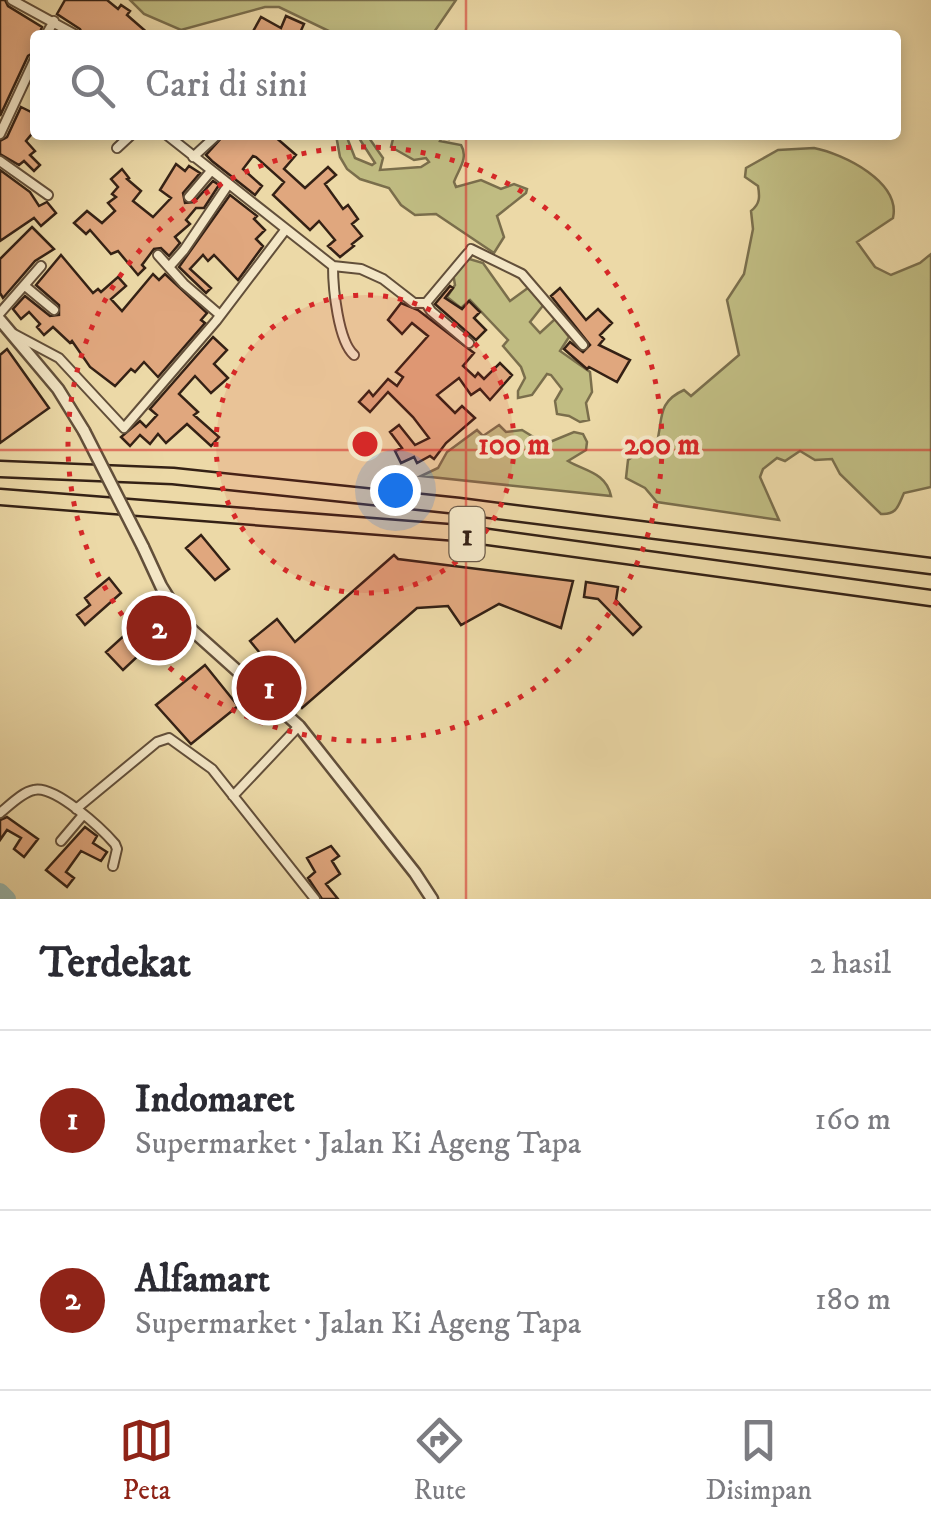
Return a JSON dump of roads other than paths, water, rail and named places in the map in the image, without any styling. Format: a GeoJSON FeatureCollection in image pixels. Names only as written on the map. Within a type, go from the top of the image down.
{"type":"FeatureCollection","features":[{"type":"Feature","properties":{"kind":"highway","name":"1"},"geometry":{"type":"LineString","coordinates":[[0,469],[172,476],[421,502],[931,566]]}},
{"type":"Feature","properties":{"kind":"highway","name":"1"},"geometry":{"type":"LineString","coordinates":[[0,497],[459,533],[931,598]]}},
{"type":"Feature","properties":{"kind":"street"},"geometry":{"type":"LineString","coordinates":[[12,0],[69,30]]}},
{"type":"Feature","properties":{"kind":"street"},"geometry":{"type":"LineString","coordinates":[[49,30],[54,20]]}},
{"type":"Feature","properties":{"kind":"street"},"geometry":{"type":"LineString","coordinates":[[0,134],[4,115],[30,67]]}},
{"type":"Feature","properties":{"kind":"street"},"geometry":{"type":"LineString","coordinates":[[117,148],[126,140]]}},
{"type":"Feature","properties":{"kind":"street"},"geometry":{"type":"LineString","coordinates":[[174,140],[333,266],[362,268],[394,285],[414,303],[426,303]]}},
{"type":"Feature","properties":{"kind":"street"},"geometry":{"type":"LineString","coordinates":[[193,157],[212,140]]}},
{"type":"Feature","properties":{"kind":"street"},"geometry":{"type":"LineString","coordinates":[[0,161],[48,195]]}},
{"type":"Feature","properties":{"kind":"street"},"geometry":{"type":"LineString","coordinates":[[189,198],[211,171]]}},
{"type":"Feature","properties":{"kind":"street"},"geometry":{"type":"LineString","coordinates":[[169,267],[228,185]]}},
{"type":"Feature","properties":{"kind":"street"},"geometry":{"type":"LineString","coordinates":[[13,333],[58,358],[124,428],[220,315],[286,229]]}},
{"type":"Feature","properties":{"kind":"street"},"geometry":{"type":"LineString","coordinates":[[426,303],[470,251],[522,274],[582,345]]}},
{"type":"Feature","properties":{"kind":"street"},"geometry":{"type":"LineString","coordinates":[[158,255],[220,315]]}},
{"type":"Feature","properties":{"kind":"street"},"geometry":{"type":"LineString","coordinates":[[42,266],[0,317],[58,389],[84,431],[184,622],[299,726],[432,899]]}},
{"type":"Feature","properties":{"kind":"street"},"geometry":{"type":"LineString","coordinates":[[333,266],[343,340],[354,355]]}},
{"type":"Feature","properties":{"kind":"street"},"geometry":{"type":"LineString","coordinates":[[24,286],[54,310]]}},
{"type":"Feature","properties":{"kind":"street"},"geometry":{"type":"LineString","coordinates":[[426,303],[469,342]]}},
{"type":"Feature","properties":{"kind":"street"},"geometry":{"type":"LineString","coordinates":[[233,796],[299,726]]}},
{"type":"Feature","properties":{"kind":"street"},"geometry":{"type":"LineString","coordinates":[[62,841],[79,812],[166,738],[212,769],[315,899]]}},
{"type":"Feature","properties":{"kind":"street"},"geometry":{"type":"LineString","coordinates":[[0,814],[36,790],[52,794],[115,844],[113,866]]}},
{"type":"Feature","properties":{"kind":"waterway"},"geometry":{"type":"LineString","coordinates":[[0,892],[7,899]]}},
{"type":"Feature","properties":{"kind":"place","name":"Alfamart"},"geometry":{"type":"Point","coordinates":[159,628]}},
{"type":"Feature","properties":{"kind":"place","name":"Indomaret"},"geometry":{"type":"Point","coordinates":[269,688]}}]}
